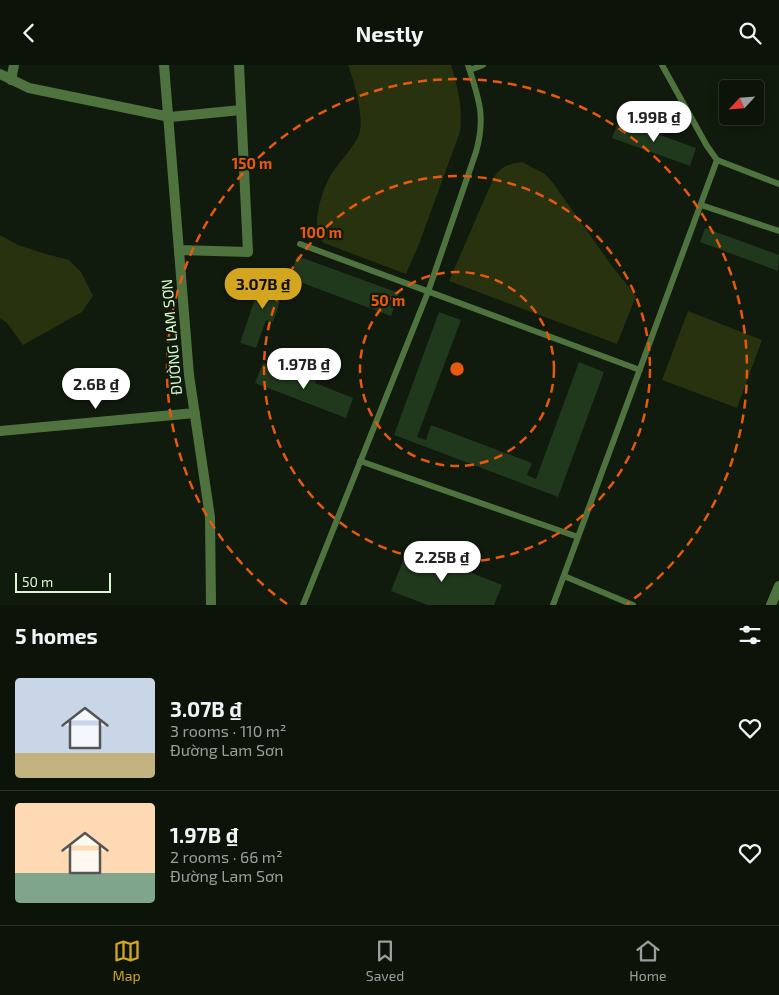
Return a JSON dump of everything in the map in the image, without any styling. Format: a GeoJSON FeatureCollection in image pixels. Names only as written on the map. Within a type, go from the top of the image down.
{"type":"FeatureCollection","features":[{"type":"Feature","properties":{"kind":"street"},"geometry":{"type":"LineString","coordinates":[[11,80],[14,65]]}},
{"type":"Feature","properties":{"kind":"street","name":"ĐƯỜNG LAM SƠN"},"geometry":{"type":"LineString","coordinates":[[164,65],[170,117],[184,319],[210,517],[211,605]]}},
{"type":"Feature","properties":{"kind":"street"},"geometry":{"type":"LineString","coordinates":[[179,251],[248,252],[239,65]]}},
{"type":"Feature","properties":{"kind":"street"},"geometry":{"type":"LineString","coordinates":[[0,74],[29,88],[170,117],[241,110]]}},
{"type":"Feature","properties":{"kind":"street"},"geometry":{"type":"LineString","coordinates":[[0,431],[195,413]]}},
{"type":"Feature","properties":{"kind":"street"},"geometry":{"type":"LineString","coordinates":[[771,605],[779,587]]}},
{"type":"Feature","properties":{"kind":"lane"},"geometry":{"type":"LineString","coordinates":[[303,605],[428,292],[480,139],[482,120],[479,101],[469,67],[483,65]]}},
{"type":"Feature","properties":{"kind":"lane"},"geometry":{"type":"LineString","coordinates":[[662,65],[717,160],[779,184]]}},
{"type":"Feature","properties":{"kind":"lane"},"geometry":{"type":"LineString","coordinates":[[553,605],[717,160]]}},
{"type":"Feature","properties":{"kind":"lane"},"geometry":{"type":"LineString","coordinates":[[701,205],[779,231]]}},
{"type":"Feature","properties":{"kind":"lane"},"geometry":{"type":"LineString","coordinates":[[300,244],[640,370]]}},
{"type":"Feature","properties":{"kind":"lane"},"geometry":{"type":"LineString","coordinates":[[360,461],[578,537]]}},
{"type":"Feature","properties":{"kind":"lane"},"geometry":{"type":"LineString","coordinates":[[564,576],[633,605]]}},
{"type":"Feature","properties":{"kind":"shaded area"},"geometry":{"type":"Polygon","coordinates":[[[348,65],[451,65],[454,74],[460,106],[460,132],[406,274],[324,243],[317,230],[320,202],[329,178],[355,142],[360,130],[360,111],[348,65]]]}},
{"type":"Feature","properties":{"kind":"shaded area"},"geometry":{"type":"Polygon","coordinates":[[[522,162],[545,174],[553,183],[612,266],[636,296],[617,344],[449,281],[494,177],[506,166],[522,162]]]}},
{"type":"Feature","properties":{"kind":"shaded area"},"geometry":{"type":"Polygon","coordinates":[[[0,235],[18,245],[69,260],[81,272],[93,296],[82,312],[23,345],[7,323],[0,318],[0,235]]]}},
{"type":"Feature","properties":{"kind":"shaded area"},"geometry":{"type":"Polygon","coordinates":[[[688,311],[762,340],[737,408],[662,380],[688,311]]]}},
{"type":"Feature","properties":{"kind":"building"},"geometry":{"type":"Polygon","coordinates":[[[619,120],[696,148],[690,166],[612,138],[619,120]]]}},
{"type":"Feature","properties":{"kind":"building"},"geometry":{"type":"Polygon","coordinates":[[[705,228],[779,255],[778,271],[700,242],[705,228]]]}},
{"type":"Feature","properties":{"kind":"building"},"geometry":{"type":"Polygon","coordinates":[[[297,256],[399,293],[391,316],[289,278],[297,256]]]}},
{"type":"Feature","properties":{"kind":"building"},"geometry":{"type":"Polygon","coordinates":[[[263,275],[286,283],[273,322],[266,320],[256,348],[240,343],[263,275]]]}},
{"type":"Feature","properties":{"kind":"building"},"geometry":{"type":"Polygon","coordinates":[[[439,312],[461,320],[417,437],[426,440],[431,425],[532,463],[527,475],[536,479],[579,362],[604,372],[558,497],[394,435],[439,312]]]}},
{"type":"Feature","properties":{"kind":"building"},"geometry":{"type":"Polygon","coordinates":[[[263,363],[300,377],[302,371],[317,377],[315,383],[353,398],[346,418],[255,383],[263,363]]]}},
{"type":"Feature","properties":{"kind":"building"},"geometry":{"type":"Polygon","coordinates":[[[408,548],[502,585],[494,605],[428,605],[391,591],[408,548]]]}}]}
